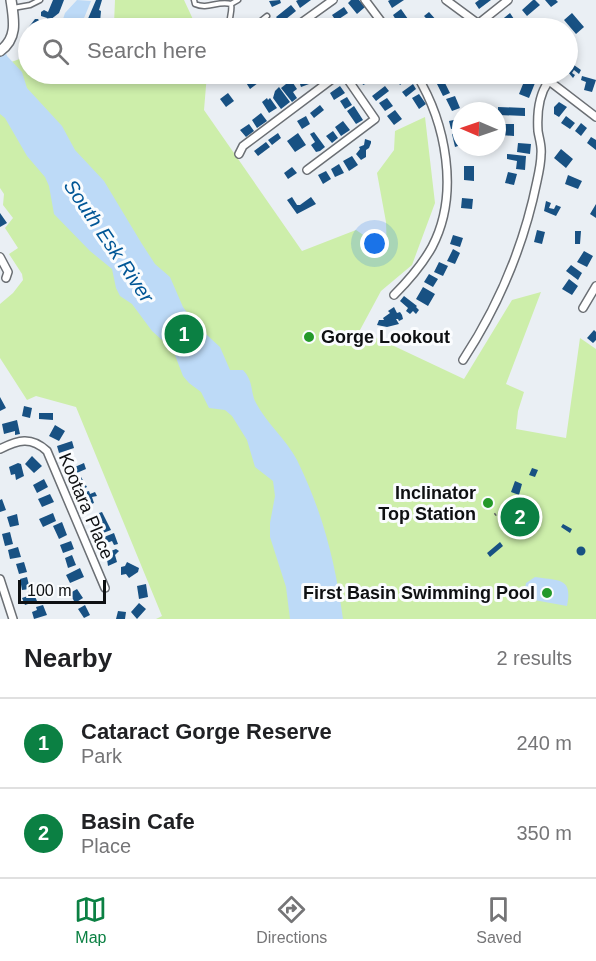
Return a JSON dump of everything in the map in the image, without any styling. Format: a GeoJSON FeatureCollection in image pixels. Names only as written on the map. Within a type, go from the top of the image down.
{"type":"FeatureCollection","features":[{"type":"Feature","properties":{"kind":"street"},"geometry":{"type":"LineString","coordinates":[[313,18],[333,0]]}},
{"type":"Feature","properties":{"kind":"street"},"geometry":{"type":"LineString","coordinates":[[365,0],[378,18]]}},
{"type":"Feature","properties":{"kind":"street"},"geometry":{"type":"LineString","coordinates":[[446,0],[470,18]]}},
{"type":"Feature","properties":{"kind":"street"},"geometry":{"type":"LineString","coordinates":[[489,18],[508,0]]}},
{"type":"Feature","properties":{"kind":"street"},"geometry":{"type":"LineString","coordinates":[[2,49],[13,34],[12,4]]}},
{"type":"Feature","properties":{"kind":"street"},"geometry":{"type":"LineString","coordinates":[[239,154],[243,146],[328,84]]}},
{"type":"Feature","properties":{"kind":"street"},"geometry":{"type":"LineString","coordinates":[[307,170],[375,119],[349,84]]}},
{"type":"Feature","properties":{"kind":"street"},"geometry":{"type":"LineString","coordinates":[[394,295],[418,268],[432,246],[445,208],[447,175],[444,147],[433,110],[421,84]]}},
{"type":"Feature","properties":{"kind":"street"},"geometry":{"type":"LineString","coordinates":[[463,360],[494,306],[518,253],[539,174],[541,154],[538,130],[539,111],[542,94],[547,84]]}},
{"type":"Feature","properties":{"kind":"street"},"geometry":{"type":"LineString","coordinates":[[551,84],[596,117]]}},
{"type":"Feature","properties":{"kind":"street"},"geometry":{"type":"LineString","coordinates":[[0,257],[8,272],[3,276]]}},
{"type":"Feature","properties":{"kind":"street"},"geometry":{"type":"LineString","coordinates":[[583,308],[596,286]]}},
{"type":"Feature","properties":{"kind":"street","name":"Kootara Place"},"geometry":{"type":"LineString","coordinates":[[0,448],[26,440],[47,451],[105,588]]}},
{"type":"Feature","properties":{"kind":"street"},"geometry":{"type":"LineString","coordinates":[[0,579],[4,603],[13,619]]}},
{"type":"Feature","properties":{"kind":"lane"},"geometry":{"type":"LineString","coordinates":[[12,4],[30,5],[40,0]]}},
{"type":"Feature","properties":{"kind":"lane"},"geometry":{"type":"LineString","coordinates":[[194,0],[195,4],[201,6],[222,2],[231,4],[238,0]]}},
{"type":"Feature","properties":{"kind":"lane"},"geometry":{"type":"LineString","coordinates":[[230,18],[231,4]]}},
{"type":"Feature","properties":{"kind":"green space"},"geometry":{"type":"Polygon","coordinates":[[[115,0],[184,0],[192,18],[114,18],[115,0]]]}},
{"type":"Feature","properties":{"kind":"green space"},"geometry":{"type":"Polygon","coordinates":[[[18,60],[18,84],[206,84],[204,110],[302,251],[356,230],[387,251],[386,222],[377,173],[394,150],[395,131],[425,117],[435,203],[412,265],[381,291],[360,330],[464,379],[512,300],[541,292],[506,384],[524,392],[518,411],[516,429],[566,438],[580,338],[596,349],[596,619],[156,619],[162,616],[76,407],[36,396],[27,400],[0,358],[0,304],[23,280],[22,274],[9,254],[18,248],[5,228],[13,218],[3,205],[4,194],[0,188],[0,66],[18,60]]]}},
{"type":"Feature","properties":{"kind":"water"},"geometry":{"type":"Polygon","coordinates":[[[77,0],[91,1],[84,18],[63,18],[77,0]]]}},
{"type":"Feature","properties":{"kind":"water","name":"South Esk River"},"geometry":{"type":"Polygon","coordinates":[[[0,44],[18,68],[18,84],[26,84],[62,126],[75,150],[104,181],[155,264],[170,277],[183,307],[196,325],[220,347],[230,370],[243,370],[256,403],[293,452],[321,518],[332,557],[343,619],[290,619],[286,587],[270,537],[275,496],[273,481],[255,467],[247,440],[232,416],[225,410],[209,408],[201,392],[183,376],[173,350],[152,331],[132,304],[120,296],[112,269],[90,251],[54,214],[45,177],[27,156],[5,118],[0,114],[0,44]]]}},
{"type":"Feature","properties":{"kind":"water","name":"First Basin Swimming Pool"},"geometry":{"type":"Polygon","coordinates":[[[535,577],[557,580],[566,585],[567,606],[523,598],[526,583],[535,577]]]}},
{"type":"Feature","properties":{"kind":"building"},"geometry":{"type":"Polygon","coordinates":[[[53,0],[64,0],[59,13],[53,18],[41,16],[44,10],[48,12],[53,0]]]}},
{"type":"Feature","properties":{"kind":"building"},"geometry":{"type":"Polygon","coordinates":[[[96,0],[102,0],[99,10],[101,11],[100,18],[88,18],[96,0]]]}},
{"type":"Feature","properties":{"kind":"building"},"geometry":{"type":"Polygon","coordinates":[[[280,0],[281,3],[272,7],[269,1],[280,0]]]}},
{"type":"Feature","properties":{"kind":"building"},"geometry":{"type":"Polygon","coordinates":[[[311,0],[300,8],[296,1],[311,0]]]}},
{"type":"Feature","properties":{"kind":"building"},"geometry":{"type":"Polygon","coordinates":[[[351,0],[359,0],[365,7],[357,14],[348,3],[351,0]]]}},
{"type":"Feature","properties":{"kind":"building"},"geometry":{"type":"Polygon","coordinates":[[[404,0],[392,8],[388,1],[404,0]]]}},
{"type":"Feature","properties":{"kind":"building"},"geometry":{"type":"Polygon","coordinates":[[[479,0],[491,0],[479,9],[475,3],[479,0]]]}},
{"type":"Feature","properties":{"kind":"building"},"geometry":{"type":"Polygon","coordinates":[[[533,0],[540,5],[527,16],[522,10],[533,0]]]}},
{"type":"Feature","properties":{"kind":"building"},"geometry":{"type":"Polygon","coordinates":[[[545,0],[556,0],[558,2],[551,7],[545,0]]]}},
{"type":"Feature","properties":{"kind":"building"},"geometry":{"type":"Polygon","coordinates":[[[291,5],[296,11],[287,18],[276,17],[291,5]]]}},
{"type":"Feature","properties":{"kind":"building"},"geometry":{"type":"Polygon","coordinates":[[[344,7],[348,13],[340,18],[334,18],[332,15],[344,7]]]}},
{"type":"Feature","properties":{"kind":"building"},"geometry":{"type":"Polygon","coordinates":[[[401,9],[407,18],[395,18],[393,15],[401,9]]]}},
{"type":"Feature","properties":{"kind":"building"},"geometry":{"type":"Polygon","coordinates":[[[429,12],[434,18],[426,18],[424,16],[429,12]]]}},
{"type":"Feature","properties":{"kind":"building"},"geometry":{"type":"Polygon","coordinates":[[[510,13],[513,18],[504,18],[510,13]]]}},
{"type":"Feature","properties":{"kind":"building"},"geometry":{"type":"Polygon","coordinates":[[[572,13],[576,18],[566,18],[572,13]]]}},
{"type":"Feature","properties":{"kind":"building"},"geometry":{"type":"Polygon","coordinates":[[[578,20],[584,27],[578,32],[578,20]]]}},
{"type":"Feature","properties":{"kind":"building"},"geometry":{"type":"Polygon","coordinates":[[[582,76],[596,80],[592,92],[584,90],[586,82],[581,80],[582,76]]]}},
{"type":"Feature","properties":{"kind":"building"},"geometry":{"type":"Polygon","coordinates":[[[247,84],[257,84],[250,89],[247,84]]]}},
{"type":"Feature","properties":{"kind":"building"},"geometry":{"type":"Polygon","coordinates":[[[286,84],[294,84],[297,89],[293,92],[297,98],[292,102],[281,88],[286,84]]]}},
{"type":"Feature","properties":{"kind":"building"},"geometry":{"type":"Polygon","coordinates":[[[413,84],[416,89],[406,97],[402,92],[413,84]]]}},
{"type":"Feature","properties":{"kind":"building"},"geometry":{"type":"Polygon","coordinates":[[[437,84],[446,84],[450,93],[443,96],[437,84]]]}},
{"type":"Feature","properties":{"kind":"building"},"geometry":{"type":"Polygon","coordinates":[[[523,84],[535,84],[529,98],[519,94],[523,84]]]}},
{"type":"Feature","properties":{"kind":"building"},"geometry":{"type":"Polygon","coordinates":[[[340,86],[345,93],[334,100],[330,93],[340,86]]]}},
{"type":"Feature","properties":{"kind":"building"},"geometry":{"type":"Polygon","coordinates":[[[385,86],[389,91],[376,101],[372,96],[385,86]]]}},
{"type":"Feature","properties":{"kind":"building"},"geometry":{"type":"Polygon","coordinates":[[[279,87],[290,102],[281,109],[273,98],[279,87]]]}},
{"type":"Feature","properties":{"kind":"building"},"geometry":{"type":"Polygon","coordinates":[[[228,93],[234,101],[226,107],[220,99],[228,93]]]}},
{"type":"Feature","properties":{"kind":"building"},"geometry":{"type":"Polygon","coordinates":[[[419,94],[426,104],[419,109],[412,98],[419,94]]]}},
{"type":"Feature","properties":{"kind":"building"},"geometry":{"type":"Polygon","coordinates":[[[455,96],[458,102],[452,102],[452,111],[446,99],[455,96]]]}},
{"type":"Feature","properties":{"kind":"building"},"geometry":{"type":"Polygon","coordinates":[[[347,97],[352,105],[345,109],[340,101],[347,97]]]}},
{"type":"Feature","properties":{"kind":"building"},"geometry":{"type":"Polygon","coordinates":[[[267,98],[268,100],[270,98],[277,108],[269,113],[262,102],[267,98]]]}},
{"type":"Feature","properties":{"kind":"building"},"geometry":{"type":"Polygon","coordinates":[[[387,98],[393,106],[385,111],[379,103],[387,98]]]}},
{"type":"Feature","properties":{"kind":"building"},"geometry":{"type":"Polygon","coordinates":[[[559,102],[567,107],[559,117],[554,114],[554,107],[559,102]]]}},
{"type":"Feature","properties":{"kind":"building"},"geometry":{"type":"Polygon","coordinates":[[[320,105],[324,110],[314,118],[310,113],[320,105]]]}},
{"type":"Feature","properties":{"kind":"building"},"geometry":{"type":"Polygon","coordinates":[[[354,106],[363,120],[356,124],[347,111],[354,106]]]}},
{"type":"Feature","properties":{"kind":"building"},"geometry":{"type":"Polygon","coordinates":[[[506,107],[525,108],[525,116],[506,115],[506,107]]]}},
{"type":"Feature","properties":{"kind":"building"},"geometry":{"type":"Polygon","coordinates":[[[395,110],[402,119],[394,125],[387,116],[395,110]]]}},
{"type":"Feature","properties":{"kind":"building"},"geometry":{"type":"Polygon","coordinates":[[[261,113],[267,121],[257,128],[252,120],[261,113]]]}},
{"type":"Feature","properties":{"kind":"building"},"geometry":{"type":"Polygon","coordinates":[[[306,116],[310,124],[302,129],[297,121],[306,116]]]}},
{"type":"Feature","properties":{"kind":"building"},"geometry":{"type":"Polygon","coordinates":[[[566,116],[575,123],[570,129],[561,123],[566,116]]]}},
{"type":"Feature","properties":{"kind":"building"},"geometry":{"type":"Polygon","coordinates":[[[343,121],[350,130],[341,136],[335,127],[343,121]]]}},
{"type":"Feature","properties":{"kind":"building"},"geometry":{"type":"Polygon","coordinates":[[[581,123],[587,128],[581,136],[575,131],[581,123]]]}},
{"type":"Feature","properties":{"kind":"building"},"geometry":{"type":"Polygon","coordinates":[[[249,124],[254,131],[246,137],[240,130],[249,124]]]}},
{"type":"Feature","properties":{"kind":"building"},"geometry":{"type":"Polygon","coordinates":[[[506,124],[514,124],[514,136],[506,135],[506,124]]]}},
{"type":"Feature","properties":{"kind":"building"},"geometry":{"type":"Polygon","coordinates":[[[333,131],[338,138],[332,143],[326,136],[333,131]]]}},
{"type":"Feature","properties":{"kind":"building"},"geometry":{"type":"Polygon","coordinates":[[[314,132],[325,147],[316,152],[311,145],[315,142],[310,134],[314,132]]]}},
{"type":"Feature","properties":{"kind":"building"},"geometry":{"type":"Polygon","coordinates":[[[278,133],[281,138],[272,145],[268,140],[278,133]]]}},
{"type":"Feature","properties":{"kind":"building"},"geometry":{"type":"Polygon","coordinates":[[[298,133],[306,145],[295,152],[287,141],[298,133]]]}},
{"type":"Feature","properties":{"kind":"building"},"geometry":{"type":"Polygon","coordinates":[[[591,137],[596,140],[596,150],[587,143],[591,137]]]}},
{"type":"Feature","properties":{"kind":"building"},"geometry":{"type":"Polygon","coordinates":[[[365,139],[371,143],[366,150],[366,157],[361,160],[356,154],[359,147],[364,145],[365,139]]]}},
{"type":"Feature","properties":{"kind":"building"},"geometry":{"type":"Polygon","coordinates":[[[266,142],[270,147],[258,156],[254,151],[266,142]]]}},
{"type":"Feature","properties":{"kind":"building"},"geometry":{"type":"Polygon","coordinates":[[[518,143],[531,144],[530,154],[517,152],[518,143]]]}},
{"type":"Feature","properties":{"kind":"building"},"geometry":{"type":"Polygon","coordinates":[[[561,149],[573,159],[566,168],[554,158],[561,149]]]}},
{"type":"Feature","properties":{"kind":"building"},"geometry":{"type":"Polygon","coordinates":[[[507,154],[526,156],[525,170],[516,169],[517,161],[507,159],[507,154]]]}},
{"type":"Feature","properties":{"kind":"building"},"geometry":{"type":"Polygon","coordinates":[[[352,156],[358,165],[349,171],[343,161],[352,156]]]}},
{"type":"Feature","properties":{"kind":"building"},"geometry":{"type":"Polygon","coordinates":[[[339,164],[344,173],[335,177],[331,169],[339,164]]]}},
{"type":"Feature","properties":{"kind":"building"},"geometry":{"type":"Polygon","coordinates":[[[464,166],[474,166],[474,181],[464,180],[464,166]]]}},
{"type":"Feature","properties":{"kind":"building"},"geometry":{"type":"Polygon","coordinates":[[[292,167],[297,173],[288,179],[284,173],[292,167]]]}},
{"type":"Feature","properties":{"kind":"building"},"geometry":{"type":"Polygon","coordinates":[[[326,171],[331,179],[323,184],[318,175],[326,171]]]}},
{"type":"Feature","properties":{"kind":"building"},"geometry":{"type":"Polygon","coordinates":[[[508,172],[517,174],[514,185],[505,183],[508,172]]]}},
{"type":"Feature","properties":{"kind":"building"},"geometry":{"type":"Polygon","coordinates":[[[568,175],[582,181],[578,189],[565,184],[568,175]]]}},
{"type":"Feature","properties":{"kind":"building"},"geometry":{"type":"Polygon","coordinates":[[[292,197],[297,205],[311,197],[316,204],[297,214],[287,200],[292,197]]]}},
{"type":"Feature","properties":{"kind":"building"},"geometry":{"type":"Polygon","coordinates":[[[462,198],[473,199],[472,209],[461,208],[462,198]]]}},
{"type":"Feature","properties":{"kind":"building"},"geometry":{"type":"Polygon","coordinates":[[[546,201],[551,203],[549,208],[554,209],[556,205],[561,207],[556,216],[544,211],[546,201]]]}},
{"type":"Feature","properties":{"kind":"building"},"geometry":{"type":"Polygon","coordinates":[[[596,204],[596,218],[590,214],[596,204]]]}},
{"type":"Feature","properties":{"kind":"building"},"geometry":{"type":"Polygon","coordinates":[[[0,213],[7,223],[0,227],[0,213]]]}},
{"type":"Feature","properties":{"kind":"building"},"geometry":{"type":"Polygon","coordinates":[[[537,230],[545,232],[542,244],[534,242],[537,230]]]}},
{"type":"Feature","properties":{"kind":"building"},"geometry":{"type":"Polygon","coordinates":[[[575,231],[581,231],[580,244],[575,244],[575,231]]]}},
{"type":"Feature","properties":{"kind":"building"},"geometry":{"type":"Polygon","coordinates":[[[453,235],[463,238],[460,247],[450,244],[453,235]]]}},
{"type":"Feature","properties":{"kind":"building"},"geometry":{"type":"Polygon","coordinates":[[[453,249],[460,253],[455,264],[447,261],[453,249]]]}},
{"type":"Feature","properties":{"kind":"building"},"geometry":{"type":"Polygon","coordinates":[[[584,251],[593,256],[587,267],[577,262],[584,251]]]}},
{"type":"Feature","properties":{"kind":"building"},"geometry":{"type":"Polygon","coordinates":[[[439,262],[448,266],[443,276],[434,272],[439,262]]]}},
{"type":"Feature","properties":{"kind":"building"},"geometry":{"type":"Polygon","coordinates":[[[571,265],[582,273],[578,280],[566,271],[571,265]]]}},
{"type":"Feature","properties":{"kind":"building"},"geometry":{"type":"Polygon","coordinates":[[[429,274],[438,279],[433,287],[424,282],[429,274]]]}},
{"type":"Feature","properties":{"kind":"building"},"geometry":{"type":"Polygon","coordinates":[[[569,279],[578,286],[572,295],[562,289],[569,279]]]}},
{"type":"Feature","properties":{"kind":"building"},"geometry":{"type":"Polygon","coordinates":[[[423,287],[435,294],[428,306],[416,299],[423,287]]]}},
{"type":"Feature","properties":{"kind":"building"},"geometry":{"type":"Polygon","coordinates":[[[404,296],[417,306],[419,310],[416,314],[413,311],[410,314],[406,311],[408,308],[400,301],[404,296]]]}},
{"type":"Feature","properties":{"kind":"building"},"geometry":{"type":"Polygon","coordinates":[[[394,307],[397,313],[400,312],[402,315],[403,319],[399,321],[396,319],[399,324],[387,327],[377,325],[379,320],[384,320],[383,318],[390,313],[388,311],[394,307]]]}},
{"type":"Feature","properties":{"kind":"building"},"geometry":{"type":"Polygon","coordinates":[[[594,330],[596,340],[593,343],[587,338],[594,330]]]}},
{"type":"Feature","properties":{"kind":"building"},"geometry":{"type":"Polygon","coordinates":[[[0,397],[6,408],[0,411],[0,397]]]}},
{"type":"Feature","properties":{"kind":"building"},"geometry":{"type":"Polygon","coordinates":[[[24,406],[32,408],[30,418],[22,416],[24,406]]]}},
{"type":"Feature","properties":{"kind":"building"},"geometry":{"type":"Polygon","coordinates":[[[39,413],[53,413],[53,420],[39,419],[39,413]]]}},
{"type":"Feature","properties":{"kind":"building"},"geometry":{"type":"Polygon","coordinates":[[[17,420],[20,434],[15,435],[15,431],[4,434],[2,424],[17,420]]]}},
{"type":"Feature","properties":{"kind":"building"},"geometry":{"type":"Polygon","coordinates":[[[55,425],[65,431],[59,441],[49,436],[55,425]]]}},
{"type":"Feature","properties":{"kind":"building"},"geometry":{"type":"Polygon","coordinates":[[[72,441],[74,448],[59,453],[57,446],[72,441]]]}},
{"type":"Feature","properties":{"kind":"building"},"geometry":{"type":"Polygon","coordinates":[[[32,456],[42,466],[34,473],[25,464],[32,456]]]}},
{"type":"Feature","properties":{"kind":"building"},"geometry":{"type":"Polygon","coordinates":[[[84,463],[86,469],[72,475],[70,469],[84,463]]]}},
{"type":"Feature","properties":{"kind":"building"},"geometry":{"type":"Polygon","coordinates":[[[21,464],[24,476],[16,480],[15,474],[11,475],[9,467],[21,464]]]}},
{"type":"Feature","properties":{"kind":"building"},"geometry":{"type":"Polygon","coordinates":[[[532,468],[538,470],[535,477],[529,475],[532,468]]]}},
{"type":"Feature","properties":{"kind":"building"},"geometry":{"type":"Polygon","coordinates":[[[81,477],[87,487],[74,493],[72,489],[77,486],[75,482],[81,477]]]}},
{"type":"Feature","properties":{"kind":"building"},"geometry":{"type":"Polygon","coordinates":[[[44,479],[48,487],[37,493],[33,485],[44,479]]]}},
{"type":"Feature","properties":{"kind":"building"},"geometry":{"type":"Polygon","coordinates":[[[515,481],[522,484],[519,495],[511,492],[515,481]]]}},
{"type":"Feature","properties":{"kind":"building"},"geometry":{"type":"Polygon","coordinates":[[[89,491],[90,494],[95,492],[97,496],[92,497],[94,503],[84,507],[82,493],[89,491]]]}},
{"type":"Feature","properties":{"kind":"building"},"geometry":{"type":"Polygon","coordinates":[[[50,494],[54,502],[42,507],[38,499],[50,494]]]}},
{"type":"Feature","properties":{"kind":"building"},"geometry":{"type":"Polygon","coordinates":[[[2,499],[6,510],[0,512],[0,500],[2,499]]]}},
{"type":"Feature","properties":{"kind":"building","name":"Inclinator Top Station"},"geometry":{"type":"Polygon","coordinates":[[[487,500],[492,500],[488,506],[483,507],[487,500]]]}},
{"type":"Feature","properties":{"kind":"building"},"geometry":{"type":"Polygon","coordinates":[[[527,511],[529,522],[514,527],[508,520],[527,511]]]}},
{"type":"Feature","properties":{"kind":"building"},"geometry":{"type":"Polygon","coordinates":[[[102,512],[111,530],[98,535],[96,530],[101,527],[96,514],[102,512]]]}},
{"type":"Feature","properties":{"kind":"building"},"geometry":{"type":"Polygon","coordinates":[[[53,513],[56,521],[43,527],[39,519],[53,513]]]}},
{"type":"Feature","properties":{"kind":"building"},"geometry":{"type":"Polygon","coordinates":[[[17,514],[19,525],[10,527],[7,517],[17,514]]]}},
{"type":"Feature","properties":{"kind":"building"},"geometry":{"type":"Polygon","coordinates":[[[62,522],[67,535],[59,539],[53,526],[62,522]]]}},
{"type":"Feature","properties":{"kind":"building"},"geometry":{"type":"Polygon","coordinates":[[[563,524],[572,529],[570,533],[561,527],[563,524]]]}},
{"type":"Feature","properties":{"kind":"building"},"geometry":{"type":"Polygon","coordinates":[[[10,532],[13,544],[5,546],[2,534],[10,532]]]}},
{"type":"Feature","properties":{"kind":"building"},"geometry":{"type":"Polygon","coordinates":[[[114,533],[118,544],[114,545],[112,541],[102,545],[99,539],[114,533]]]}},
{"type":"Feature","properties":{"kind":"building"},"geometry":{"type":"Polygon","coordinates":[[[71,541],[74,549],[63,553],[60,545],[71,541]]]}},
{"type":"Feature","properties":{"kind":"building"},"geometry":{"type":"Polygon","coordinates":[[[500,542],[503,546],[490,557],[487,553],[500,542]]]}},
{"type":"Feature","properties":{"kind":"building"},"geometry":{"type":"Polygon","coordinates":[[[18,547],[21,557],[10,559],[8,550],[18,547]]]}},
{"type":"Feature","properties":{"kind":"building"},"geometry":{"type":"Polygon","coordinates":[[[581,547],[585,551],[581,555],[577,551],[581,547]]]}},
{"type":"Feature","properties":{"kind":"building"},"geometry":{"type":"Polygon","coordinates":[[[116,549],[119,551],[115,555],[117,562],[108,566],[106,553],[116,549]]]}},
{"type":"Feature","properties":{"kind":"building"},"geometry":{"type":"Polygon","coordinates":[[[72,555],[76,565],[68,568],[65,558],[72,555]]]}},
{"type":"Feature","properties":{"kind":"building"},"geometry":{"type":"Polygon","coordinates":[[[24,562],[27,572],[19,574],[16,564],[24,562]]]}},
{"type":"Feature","properties":{"kind":"building"},"geometry":{"type":"Polygon","coordinates":[[[127,562],[139,568],[138,572],[129,578],[126,574],[121,575],[121,567],[127,562]]]}},
{"type":"Feature","properties":{"kind":"building"},"geometry":{"type":"Polygon","coordinates":[[[80,568],[84,577],[70,583],[66,575],[80,568]]]}},
{"type":"Feature","properties":{"kind":"building"},"geometry":{"type":"Polygon","coordinates":[[[27,577],[30,589],[22,590],[20,579],[27,577]]]}},
{"type":"Feature","properties":{"kind":"building"},"geometry":{"type":"Polygon","coordinates":[[[146,584],[148,597],[139,599],[137,586],[146,584]]]}},
{"type":"Feature","properties":{"kind":"building"},"geometry":{"type":"Polygon","coordinates":[[[77,589],[83,598],[75,603],[70,593],[77,589]]]}},
{"type":"Feature","properties":{"kind":"building"},"geometry":{"type":"Polygon","coordinates":[[[34,594],[37,601],[25,605],[22,598],[34,594]]]}},
{"type":"Feature","properties":{"kind":"building"},"geometry":{"type":"Polygon","coordinates":[[[139,603],[146,609],[137,619],[131,612],[139,603]]]}},
{"type":"Feature","properties":{"kind":"building"},"geometry":{"type":"Polygon","coordinates":[[[43,605],[47,615],[34,619],[32,612],[37,610],[36,607],[43,605]]]}},
{"type":"Feature","properties":{"kind":"building"},"geometry":{"type":"Polygon","coordinates":[[[85,605],[90,615],[84,618],[78,609],[85,605]]]}},
{"type":"Feature","properties":{"kind":"building"},"geometry":{"type":"Polygon","coordinates":[[[118,611],[126,612],[125,619],[116,619],[118,611]]]}},
{"type":"Feature","properties":{"kind":"railway"},"geometry":{"type":"LineString","coordinates":[[489,506],[507,530]]}},
{"type":"Feature","properties":{"kind":"place","name":"Cataract Gorge Reserve"},"geometry":{"type":"Point","coordinates":[184,334]}},
{"type":"Feature","properties":{"kind":"place","name":"Gorge Lookout"},"geometry":{"type":"Point","coordinates":[309,337]}},
{"type":"Feature","properties":{"kind":"place","name":"Inclinator Top Station"},"geometry":{"type":"Point","coordinates":[488,503]}},
{"type":"Feature","properties":{"kind":"place","name":"Basin Cafe"},"geometry":{"type":"Point","coordinates":[520,517]}},
{"type":"Feature","properties":{"kind":"place","name":"First Basin Swimming Pool"},"geometry":{"type":"Point","coordinates":[547,593]}}]}
